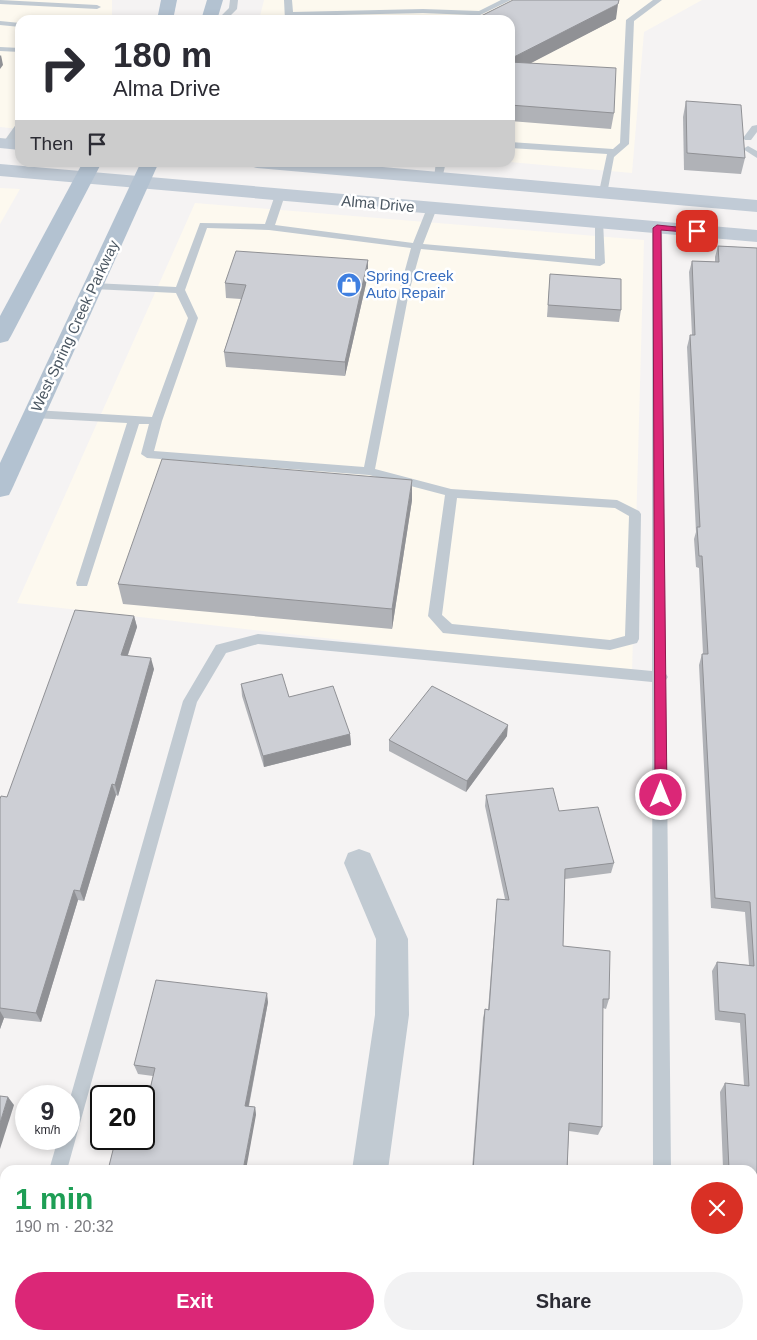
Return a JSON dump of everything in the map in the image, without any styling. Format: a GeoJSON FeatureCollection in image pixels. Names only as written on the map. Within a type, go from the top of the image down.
{"type":"FeatureCollection","features":[{"type":"Feature","properties":{"kind":"main road"},"geometry":{"type":"LineString","coordinates":[[165,15],[169,0]]}},
{"type":"Feature","properties":{"kind":"main road"},"geometry":{"type":"LineString","coordinates":[[211,15],[215,0]]}},
{"type":"Feature","properties":{"kind":"main road","name":"West Spring Creek Parkway"},"geometry":{"type":"LineString","coordinates":[[0,489],[148,167]]}},
{"type":"Feature","properties":{"kind":"main road","name":"Alma Drive"},"geometry":{"type":"LineString","coordinates":[[365,167],[440,170],[604,192],[757,206]]}},
{"type":"Feature","properties":{"kind":"main road","name":"Alma Drive"},"geometry":{"type":"LineString","coordinates":[[0,170],[89,170],[141,183],[757,236]]}},
{"type":"Feature","properties":{"kind":"main road"},"geometry":{"type":"LineString","coordinates":[[0,336],[89,170]]}},
{"type":"Feature","properties":{"kind":"main road"},"geometry":{"type":"LineString","coordinates":[[432,208],[440,170]]}},
{"type":"Feature","properties":{"kind":"street"},"geometry":{"type":"LineString","coordinates":[[359,863],[392,939],[392,1015],[371,1165]]}},
{"type":"Feature","properties":{"kind":"lane"},"geometry":{"type":"LineString","coordinates":[[226,15],[233,9],[234,0]]}},
{"type":"Feature","properties":{"kind":"lane"},"geometry":{"type":"LineString","coordinates":[[288,0],[288,15]]}},
{"type":"Feature","properties":{"kind":"lane"},"geometry":{"type":"LineString","coordinates":[[477,15],[507,0]]}},
{"type":"Feature","properties":{"kind":"lane"},"geometry":{"type":"LineString","coordinates":[[604,192],[610,156],[624,144],[630,20],[658,0]]}},
{"type":"Feature","properties":{"kind":"lane"},"geometry":{"type":"LineString","coordinates":[[0,2],[97,7]]}},
{"type":"Feature","properties":{"kind":"lane"},"geometry":{"type":"LineString","coordinates":[[333,15],[423,11],[481,13]]}},
{"type":"Feature","properties":{"kind":"lane"},"geometry":{"type":"LineString","coordinates":[[0,23],[15,24]]}},
{"type":"Feature","properties":{"kind":"lane"},"geometry":{"type":"LineString","coordinates":[[0,49],[15,50]]}},
{"type":"Feature","properties":{"kind":"lane"},"geometry":{"type":"LineString","coordinates":[[748,138],[757,128]]}},
{"type":"Feature","properties":{"kind":"lane"},"geometry":{"type":"LineString","coordinates":[[515,145],[615,152]]}},
{"type":"Feature","properties":{"kind":"lane"},"geometry":{"type":"LineString","coordinates":[[748,149],[757,155]]}},
{"type":"Feature","properties":{"kind":"lane"},"geometry":{"type":"LineString","coordinates":[[270,227],[280,195]]}},
{"type":"Feature","properties":{"kind":"lane"},"geometry":{"type":"LineString","coordinates":[[370,470],[404,292],[417,246],[432,208]]}},
{"type":"Feature","properties":{"kind":"lane"},"geometry":{"type":"LineString","coordinates":[[451,493],[435,616],[448,629],[610,645],[632,639],[635,514],[618,504],[451,493],[370,470],[148,454],[156,421],[193,318],[180,290],[203,225],[270,227],[417,246],[600,263],[600,223]]}},
{"type":"Feature","properties":{"kind":"lane"},"geometry":{"type":"LineString","coordinates":[[657,228],[661,677],[662,1165]]}},
{"type":"Feature","properties":{"kind":"lane"},"geometry":{"type":"LineString","coordinates":[[94,286],[180,290]]}},
{"type":"Feature","properties":{"kind":"lane"},"geometry":{"type":"LineString","coordinates":[[34,414],[156,421]]}},
{"type":"Feature","properties":{"kind":"lane"},"geometry":{"type":"LineString","coordinates":[[82,584],[134,420]]}},
{"type":"Feature","properties":{"kind":"lane"},"geometry":{"type":"LineString","coordinates":[[80,1094],[190,701],[221,649],[258,639],[661,677]]}},
{"type":"Feature","properties":{"kind":"lane"},"geometry":{"type":"LineString","coordinates":[[59,1165],[64,1150]]}},
{"type":"Feature","properties":{"kind":"shaded area"},"geometry":{"type":"Polygon","coordinates":[[[0,0],[112,0],[112,15],[15,15],[15,128],[0,127],[0,0]]]}},
{"type":"Feature","properties":{"kind":"shaded area"},"geometry":{"type":"Polygon","coordinates":[[[264,0],[702,0],[644,32],[632,173],[515,162],[515,15],[260,15],[264,0]]]}},
{"type":"Feature","properties":{"kind":"shaded area"},"geometry":{"type":"Polygon","coordinates":[[[0,188],[20,189],[0,224],[0,188]]]}},
{"type":"Feature","properties":{"kind":"shaded area"},"geometry":{"type":"Polygon","coordinates":[[[195,203],[644,240],[632,673],[17,603],[195,203]]]}},
{"type":"Feature","properties":{"kind":"building"},"geometry":{"type":"Polygon","coordinates":[[[513,0],[619,0],[618,4],[515,56],[515,15],[483,15],[513,0]]]}},
{"type":"Feature","properties":{"kind":"building"},"geometry":{"type":"Polygon","coordinates":[[[515,62],[616,68],[614,113],[515,105],[515,62]]]}},
{"type":"Feature","properties":{"kind":"building"},"geometry":{"type":"Polygon","coordinates":[[[686,101],[741,105],[745,158],[687,153],[686,101]]]}},
{"type":"Feature","properties":{"kind":"building"},"geometry":{"type":"Polygon","coordinates":[[[718,246],[757,248],[757,1165],[729,1165],[725,1083],[749,1086],[745,1014],[719,1011],[717,962],[754,966],[750,902],[715,898],[702,654],[708,654],[702,556],[699,556],[697,527],[700,527],[690,335],[695,335],[692,261],[719,262],[718,246]]]}},
{"type":"Feature","properties":{"kind":"building"},"geometry":{"type":"Polygon","coordinates":[[[236,251],[368,260],[345,362],[224,352],[246,285],[225,283],[236,251]]]}},
{"type":"Feature","properties":{"kind":"building"},"geometry":{"type":"Polygon","coordinates":[[[550,274],[621,279],[621,310],[548,305],[550,274]]]}},
{"type":"Feature","properties":{"kind":"building"},"geometry":{"type":"Polygon","coordinates":[[[162,459],[412,480],[392,609],[118,584],[162,459]]]}},
{"type":"Feature","properties":{"kind":"building"},"geometry":{"type":"Polygon","coordinates":[[[75,610],[134,616],[121,655],[151,658],[115,785],[112,784],[80,891],[74,890],[36,1013],[0,1008],[0,799],[1,796],[7,797],[75,610]]]}},
{"type":"Feature","properties":{"kind":"building"},"geometry":{"type":"Polygon","coordinates":[[[282,674],[289,697],[333,686],[350,734],[263,756],[241,684],[282,674]]]}},
{"type":"Feature","properties":{"kind":"building"},"geometry":{"type":"Polygon","coordinates":[[[432,686],[508,725],[467,781],[389,740],[432,686]]]}},
{"type":"Feature","properties":{"kind":"building"},"geometry":{"type":"Polygon","coordinates":[[[553,788],[559,811],[598,807],[614,863],[565,869],[563,946],[610,951],[609,999],[603,999],[602,1127],[569,1123],[567,1165],[473,1165],[485,1009],[489,1010],[497,899],[509,900],[486,795],[553,788]]]}},
{"type":"Feature","properties":{"kind":"building"},"geometry":{"type":"Polygon","coordinates":[[[156,980],[267,993],[245,1106],[255,1107],[244,1165],[109,1165],[113,1150],[155,1150],[155,1085],[151,1085],[155,1068],[134,1065],[156,980]]]}},
{"type":"Feature","properties":{"kind":"building"},"geometry":{"type":"Polygon","coordinates":[[[0,1096],[8,1097],[0,1123],[0,1096]]]}},
{"type":"Feature","properties":{"kind":"place","name":"Spring Creek Auto Repair"},"geometry":{"type":"Point","coordinates":[349,285]}},
{"type":"Feature","properties":{"kind":"route"},"geometry":{"type":"LineString","coordinates":[[661,795],[657,228],[697,231]]}}]}
